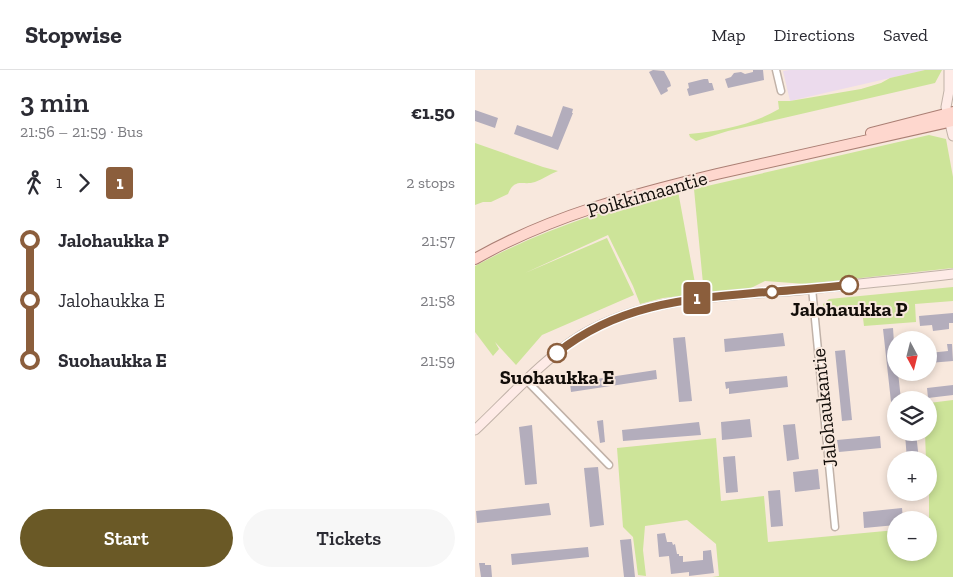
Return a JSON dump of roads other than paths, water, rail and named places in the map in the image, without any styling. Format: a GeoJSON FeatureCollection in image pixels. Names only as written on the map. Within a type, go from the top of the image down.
{"type":"FeatureCollection","features":[{"type":"Feature","properties":{"kind":"main road","name":"Poikkimaantie"},"geometry":{"type":"LineString","coordinates":[[475,259],[538,228],[588,209],[679,183],[825,148],[888,128],[950,117]]}},
{"type":"Feature","properties":{"kind":"street"},"geometry":{"type":"LineString","coordinates":[[776,70],[781,91]]}},
{"type":"Feature","properties":{"kind":"street"},"geometry":{"type":"LineString","coordinates":[[949,70],[951,94],[947,98],[953,136]]}},
{"type":"Feature","properties":{"kind":"street"},"geometry":{"type":"LineString","coordinates":[[475,430],[559,352],[581,336],[633,311],[701,298],[953,274]]}},
{"type":"Feature","properties":{"kind":"street","name":"Jalohaukantie"},"geometry":{"type":"LineString","coordinates":[[812,288],[835,527]]}},
{"type":"Feature","properties":{"kind":"street"},"geometry":{"type":"LineString","coordinates":[[527,381],[609,464]]}},
{"type":"Feature","properties":{"kind":"place","name":"Jalohaukka P"},"geometry":{"type":"Point","coordinates":[849,285]}},
{"type":"Feature","properties":{"kind":"place","name":"Suohaukka E"},"geometry":{"type":"Point","coordinates":[557,353]}}]}
